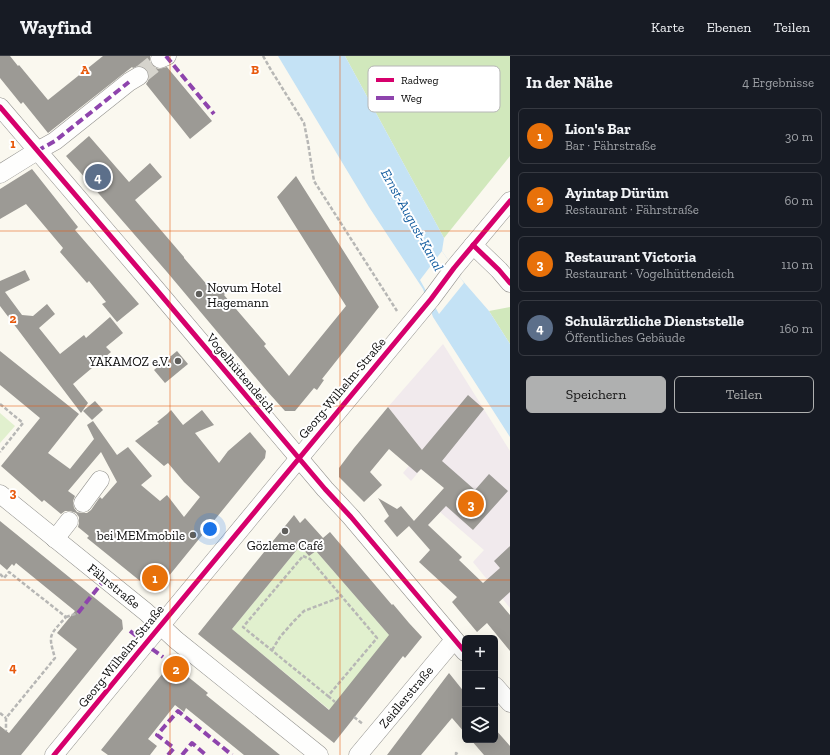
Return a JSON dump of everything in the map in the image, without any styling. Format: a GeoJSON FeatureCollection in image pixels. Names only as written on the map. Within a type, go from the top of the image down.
{"type":"FeatureCollection","features":[{"type":"Feature","properties":{"kind":"street"},"geometry":{"type":"LineString","coordinates":[[0,174],[37,150],[55,141],[134,79]]}},
{"type":"Feature","properties":{"kind":"street","name":"Vogelhüttendeich"},"geometry":{"type":"LineString","coordinates":[[0,108],[325,489],[354,520],[459,646]]}},
{"type":"Feature","properties":{"kind":"street","name":"Georg-Wilhelm-Straße"},"geometry":{"type":"LineString","coordinates":[[54,755],[431,299],[454,268],[510,201]]}},
{"type":"Feature","properties":{"kind":"street"},"geometry":{"type":"LineString","coordinates":[[473,245],[510,283]]}},
{"type":"Feature","properties":{"kind":"street"},"geometry":{"type":"LineString","coordinates":[[83,503],[100,480]]}},
{"type":"Feature","properties":{"kind":"street","name":"Fährstraße"},"geometry":{"type":"LineString","coordinates":[[0,494],[135,603],[176,640],[319,755]]}},
{"type":"Feature","properties":{"kind":"street"},"geometry":{"type":"LineString","coordinates":[[55,539],[69,521]]}},
{"type":"Feature","properties":{"kind":"street","name":"Zeidlerstraße"},"geometry":{"type":"LineString","coordinates":[[358,755],[459,646]]}},
{"type":"Feature","properties":{"kind":"street"},"geometry":{"type":"LineString","coordinates":[[498,689],[510,703]]}},
{"type":"Feature","properties":{"kind":"path"},"geometry":{"type":"LineString","coordinates":[[263,56],[304,123],[314,181],[397,311]]}},
{"type":"Feature","properties":{"kind":"path"},"geometry":{"type":"LineString","coordinates":[[0,404],[23,423],[0,452]]}},
{"type":"Feature","properties":{"kind":"path"},"geometry":{"type":"LineString","coordinates":[[328,696],[377,638],[310,560],[303,556],[243,627],[335,702]]}},
{"type":"Feature","properties":{"kind":"path"},"geometry":{"type":"LineString","coordinates":[[0,574],[4,578],[9,572],[66,618]]}},
{"type":"Feature","properties":{"kind":"path"},"geometry":{"type":"LineString","coordinates":[[272,650],[280,637],[304,611],[341,597]]}},
{"type":"Feature","properties":{"kind":"path"},"geometry":{"type":"LineString","coordinates":[[6,731],[6,718],[55,658],[51,643],[53,631],[66,618],[78,613]]}},
{"type":"Feature","properties":{"kind":"path"},"geometry":{"type":"LineString","coordinates":[[0,713],[6,718]]}},
{"type":"Feature","properties":{"kind":"shaded area"},"geometry":{"type":"Polygon","coordinates":[[[443,344],[510,451],[510,608],[473,562],[484,550],[440,512],[418,536],[409,526],[446,487],[421,469],[411,481],[403,473],[422,450],[388,407],[443,344]]]}},
{"type":"Feature","properties":{"kind":"green space"},"geometry":{"type":"Polygon","coordinates":[[[345,56],[510,56],[510,156],[444,238],[375,112],[500,112],[500,66],[368,66],[368,98],[345,56]]]}},
{"type":"Feature","properties":{"kind":"green space"},"geometry":{"type":"Polygon","coordinates":[[[510,307],[510,344],[489,311],[510,307]]]}},
{"type":"Feature","properties":{"kind":"green space"},"geometry":{"type":"Polygon","coordinates":[[[0,413],[15,426],[0,443],[0,413]]]}},
{"type":"Feature","properties":{"kind":"green space"},"geometry":{"type":"Polygon","coordinates":[[[300,546],[309,556],[316,551],[389,635],[396,640],[331,711],[232,629],[300,546]]]}},
{"type":"Feature","properties":{"kind":"water","name":"Ernst-August-Kanal"},"geometry":{"type":"Polygon","coordinates":[[[278,56],[345,56],[368,98],[368,112],[375,112],[444,238],[442,251],[462,280],[489,311],[510,344],[510,437],[433,317],[423,289],[369,207],[278,56]]]}},
{"type":"Feature","properties":{"kind":"pier"},"geometry":{"type":"Polygon","coordinates":[[[442,251],[464,283],[439,314],[420,280],[442,251]]]}},
{"type":"Feature","properties":{"kind":"building"},"geometry":{"type":"Polygon","coordinates":[[[0,56],[10,56],[48,100],[103,56],[150,56],[150,63],[153,67],[159,69],[167,67],[212,121],[190,139],[146,84],[149,76],[148,70],[144,67],[138,66],[132,67],[48,133],[23,102],[21,104],[0,78],[0,56]]]}},
{"type":"Feature","properties":{"kind":"building"},"geometry":{"type":"Polygon","coordinates":[[[89,136],[129,182],[150,163],[162,177],[135,200],[209,287],[216,281],[226,293],[224,295],[266,344],[264,346],[289,376],[346,306],[277,197],[296,176],[379,307],[322,379],[324,380],[317,390],[314,388],[295,411],[285,411],[267,391],[167,272],[66,156],[89,136]]]}},
{"type":"Feature","properties":{"kind":"building"},"geometry":{"type":"Polygon","coordinates":[[[32,169],[78,227],[75,230],[139,304],[117,322],[102,304],[106,302],[89,281],[87,283],[60,252],[63,248],[26,204],[0,219],[0,189],[32,169]]]}},
{"type":"Feature","properties":{"kind":"building"},"geometry":{"type":"Polygon","coordinates":[[[25,270],[30,280],[5,292],[22,315],[33,316],[47,304],[55,314],[39,328],[60,354],[84,335],[86,338],[110,317],[123,333],[106,347],[111,352],[73,384],[88,403],[81,413],[0,306],[0,281],[25,270]]]}},
{"type":"Feature","properties":{"kind":"building"},"geometry":{"type":"Polygon","coordinates":[[[0,351],[79,414],[48,453],[70,469],[94,439],[87,425],[93,421],[117,455],[128,447],[152,476],[141,485],[160,501],[167,495],[184,517],[200,497],[184,482],[168,463],[164,466],[135,441],[159,423],[157,422],[171,410],[183,425],[202,410],[214,425],[195,433],[219,463],[228,451],[250,432],[266,451],[265,458],[155,593],[87,538],[89,536],[78,527],[79,517],[76,513],[65,511],[61,514],[44,500],[42,502],[1,466],[40,418],[0,385],[0,351]],[[101,452],[68,491],[75,496],[73,501],[74,508],[77,512],[87,513],[91,510],[100,497],[102,499],[117,482],[101,452]]]}},
{"type":"Feature","properties":{"kind":"building"},"geometry":{"type":"Polygon","coordinates":[[[177,351],[188,364],[165,383],[154,370],[177,351]]]}},
{"type":"Feature","properties":{"kind":"building"},"geometry":{"type":"Polygon","coordinates":[[[468,395],[484,409],[442,461],[475,490],[489,474],[508,491],[473,530],[446,506],[428,525],[462,557],[459,560],[483,583],[500,568],[494,561],[510,546],[510,592],[499,602],[510,615],[510,651],[487,623],[477,632],[452,602],[457,597],[419,562],[430,550],[409,526],[397,537],[384,521],[389,516],[378,498],[397,509],[401,506],[414,521],[444,488],[421,469],[417,473],[389,449],[370,472],[382,485],[364,502],[339,477],[339,468],[388,407],[422,450],[468,395]]]}},
{"type":"Feature","properties":{"kind":"building"},"geometry":{"type":"Polygon","coordinates":[[[95,401],[103,410],[92,420],[83,411],[95,401]]]}},
{"type":"Feature","properties":{"kind":"building"},"geometry":{"type":"Polygon","coordinates":[[[294,515],[300,523],[305,518],[323,538],[330,532],[392,605],[393,604],[422,637],[405,658],[403,656],[334,743],[198,634],[294,515]],[[300,546],[232,629],[329,710],[389,635],[316,551],[309,556],[300,546]]]}},
{"type":"Feature","properties":{"kind":"building"},"geometry":{"type":"Polygon","coordinates":[[[0,521],[122,620],[123,629],[21,755],[0,755],[0,726],[9,733],[77,649],[57,633],[75,611],[16,563],[14,566],[12,564],[7,570],[0,564],[0,521]]]}},
{"type":"Feature","properties":{"kind":"building"},"geometry":{"type":"Polygon","coordinates":[[[171,663],[208,693],[206,695],[280,755],[244,755],[186,708],[184,712],[175,705],[148,739],[157,746],[150,755],[108,755],[101,750],[171,663]]]}},
{"type":"Feature","properties":{"kind":"building"},"geometry":{"type":"Polygon","coordinates":[[[449,673],[462,689],[462,730],[452,718],[421,755],[387,755],[449,673]]]}},
{"type":"Feature","properties":{"kind":"building"},"geometry":{"type":"Polygon","coordinates":[[[498,732],[510,746],[510,755],[484,755],[474,743],[498,743],[498,732]]]}},
{"type":"Feature","properties":{"kind":"tunnel"},"geometry":{"type":"LineString","coordinates":[[139,76],[160,59]]}},
{"type":"Feature","properties":{"kind":"marked path"},"geometry":{"type":"LineString","coordinates":[[166,56],[214,114]]}},
{"type":"Feature","properties":{"kind":"marked path"},"geometry":{"type":"LineString","coordinates":[[37,151],[55,141],[129,82]]}},
{"type":"Feature","properties":{"kind":"marked path"},"geometry":{"type":"LineString","coordinates":[[78,613],[105,579]]}},
{"type":"Feature","properties":{"kind":"marked path"},"geometry":{"type":"LineString","coordinates":[[130,631],[138,637]]}},
{"type":"Feature","properties":{"kind":"marked path"},"geometry":{"type":"LineString","coordinates":[[152,649],[163,657]]}},
{"type":"Feature","properties":{"kind":"marked path"},"geometry":{"type":"LineString","coordinates":[[168,755],[174,748],[157,735],[178,711],[232,755]]}},
{"type":"Feature","properties":{"kind":"marked path"},"geometry":{"type":"LineString","coordinates":[[182,755],[192,743],[206,755]]}},
{"type":"Feature","properties":{"kind":"cycle path"},"geometry":{"type":"LineString","coordinates":[[0,107],[462,648]]}},
{"type":"Feature","properties":{"kind":"cycle path"},"geometry":{"type":"LineString","coordinates":[[54,755],[431,299],[454,268],[510,201]]}},
{"type":"Feature","properties":{"kind":"cycle path"},"geometry":{"type":"LineString","coordinates":[[473,245],[510,283]]}},
{"type":"Feature","properties":{"kind":"place","name":"Schulärztliche Dienststelle"},"geometry":{"type":"Point","coordinates":[98,177]}},
{"type":"Feature","properties":{"kind":"place","name":"Novum Hotel Hagemann"},"geometry":{"type":"Point","coordinates":[199,294]}},
{"type":"Feature","properties":{"kind":"place","name":"YAKAMOZ e.V."},"geometry":{"type":"Point","coordinates":[178,361]}},
{"type":"Feature","properties":{"kind":"place","name":"Restaurant Victoria"},"geometry":{"type":"Point","coordinates":[471,504]}},
{"type":"Feature","properties":{"kind":"place","name":"Gözleme Café"},"geometry":{"type":"Point","coordinates":[285,531]}},
{"type":"Feature","properties":{"kind":"place","name":"bei MEMmobile"},"geometry":{"type":"Point","coordinates":[193,535]}},
{"type":"Feature","properties":{"kind":"place","name":"Lion's Bar"},"geometry":{"type":"Point","coordinates":[155,578]}},
{"type":"Feature","properties":{"kind":"place","name":"Ayintap Dürüm"},"geometry":{"type":"Point","coordinates":[176,669]}}]}
